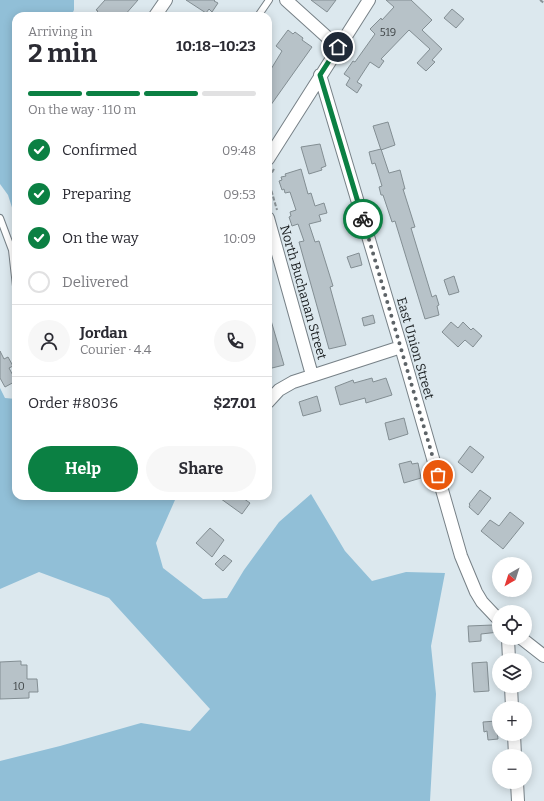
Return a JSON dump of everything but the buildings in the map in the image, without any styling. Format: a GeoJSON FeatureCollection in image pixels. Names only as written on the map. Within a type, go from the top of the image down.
{"type":"FeatureCollection","features":[{"type":"Feature","properties":{"kind":"street"},"geometry":{"type":"LineString","coordinates":[[158,12],[166,0]]}},
{"type":"Feature","properties":{"kind":"street"},"geometry":{"type":"LineString","coordinates":[[286,0],[338,47]]}},
{"type":"Feature","properties":{"kind":"street"},"geometry":{"type":"LineString","coordinates":[[272,162],[320,75],[369,0]]}},
{"type":"Feature","properties":{"kind":"street","name":"East Union Street"},"geometry":{"type":"LineString","coordinates":[[320,75],[401,346],[461,556],[476,592],[482,602],[492,613]]}},
{"type":"Feature","properties":{"kind":"street","name":"North Buchanan Street"},"geometry":{"type":"LineString","coordinates":[[273,216],[312,375]]}},
{"type":"Feature","properties":{"kind":"street"},"geometry":{"type":"LineString","coordinates":[[272,397],[286,386],[312,375],[401,346]]}},
{"type":"Feature","properties":{"kind":"street"},"geometry":{"type":"LineString","coordinates":[[530,645],[544,656]]}},
{"type":"Feature","properties":{"kind":"street"},"geometry":{"type":"LineString","coordinates":[[517,789],[518,801]]}},
{"type":"Feature","properties":{"kind":"lane"},"geometry":{"type":"LineString","coordinates":[[261,12],[269,0]]}},
{"type":"Feature","properties":{"kind":"lane"},"geometry":{"type":"LineString","coordinates":[[0,218],[12,250]]}},
{"type":"Feature","properties":{"kind":"path"},"geometry":{"type":"LineString","coordinates":[[540,0],[544,3]]}},
{"type":"Feature","properties":{"kind":"shaded area"},"geometry":{"type":"Polygon","coordinates":[[[0,0],[74,0],[73,12],[12,12],[12,208],[8,195],[0,184],[0,0]]]}},
{"type":"Feature","properties":{"kind":"shaded area"},"geometry":{"type":"Polygon","coordinates":[[[0,388],[5,398],[12,399],[12,500],[175,500],[156,543],[163,568],[203,599],[227,598],[244,570],[279,522],[311,494],[345,551],[372,581],[406,572],[445,573],[431,646],[436,694],[430,801],[0,801],[0,761],[141,723],[190,731],[210,709],[109,598],[39,572],[0,589],[0,388]]]}},
{"type":"Feature","properties":{"kind":"way so far"},"geometry":{"type":"LineString","coordinates":[[363,219],[438,475]]}},
{"type":"Feature","properties":{"kind":"route"},"geometry":{"type":"LineString","coordinates":[[338,47],[320,75],[363,219]]}}]}
